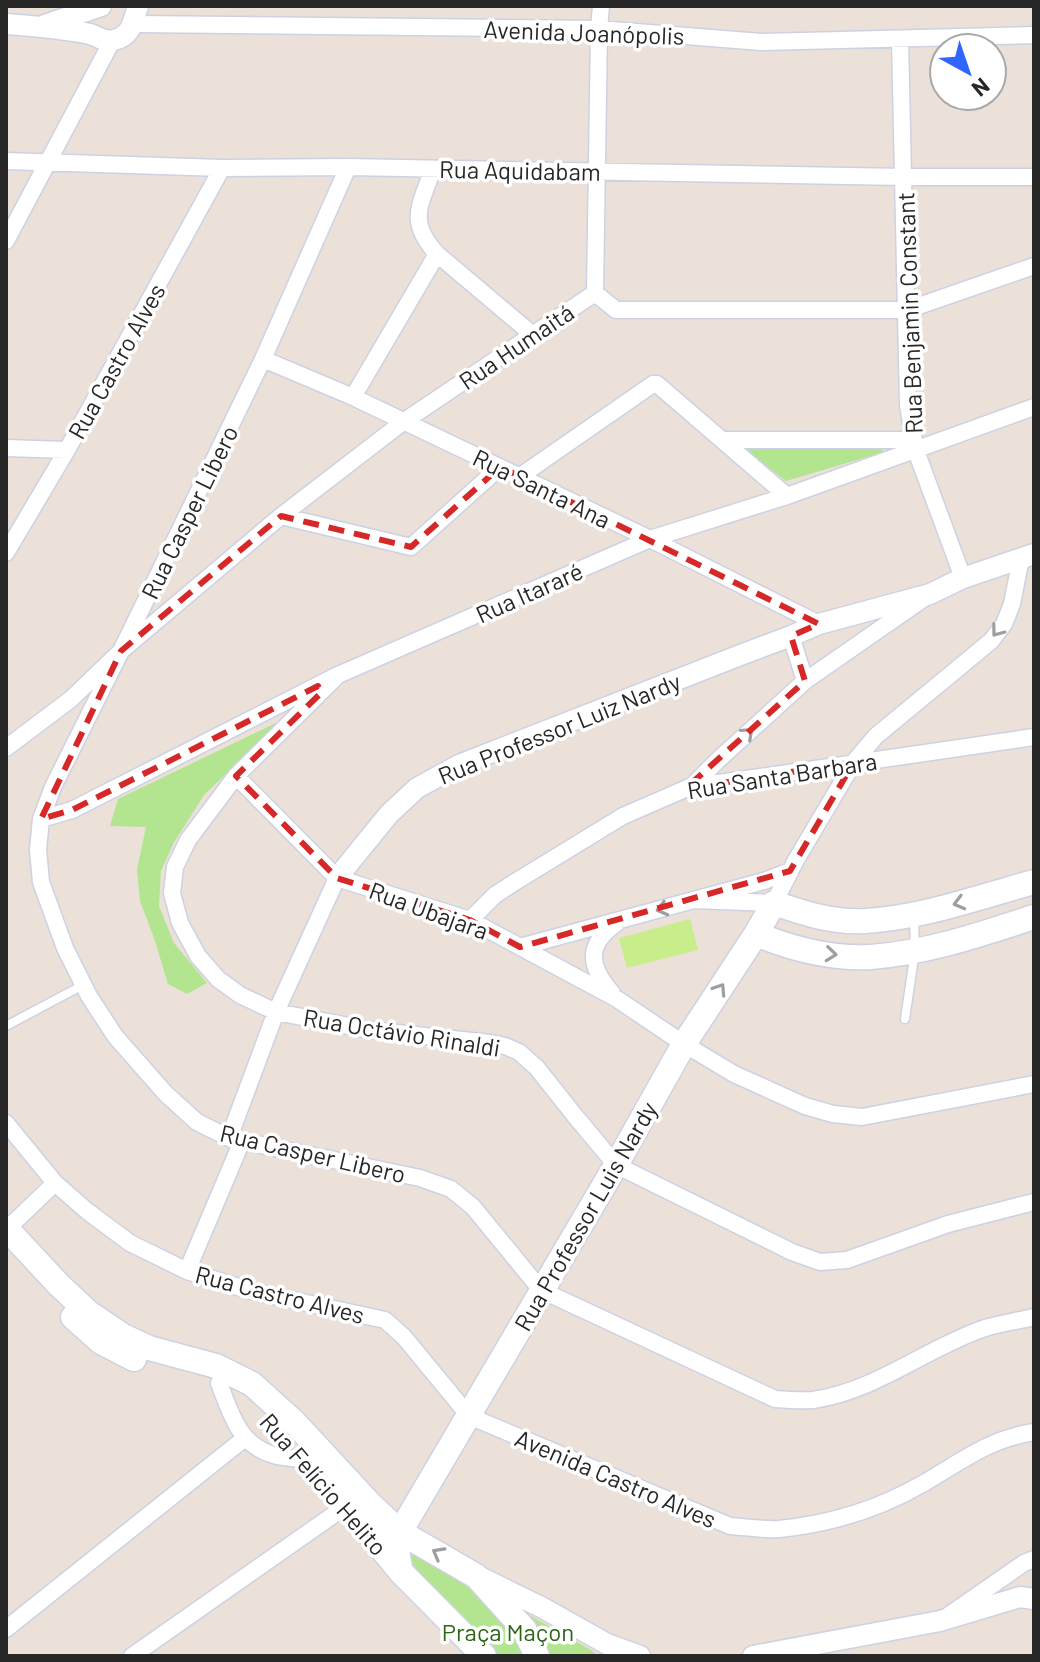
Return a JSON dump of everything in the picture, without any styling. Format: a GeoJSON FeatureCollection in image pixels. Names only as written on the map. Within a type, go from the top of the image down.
{"type":"FeatureCollection","features":[{"type":"Feature","properties":{"kind":"main road"},"geometry":{"type":"LineString","coordinates":[[774,903],[822,918],[863,922],[914,915],[1034,882]]}},
{"type":"Feature","properties":{"kind":"main road","name":"Rua Professor Luis Nardy"},"geometry":{"type":"LineString","coordinates":[[400,1532],[684,1044],[774,903]]}},
{"type":"Feature","properties":{"kind":"main road"},"geometry":{"type":"LineString","coordinates":[[756,934],[776,943],[825,955],[870,957],[915,951],[980,935],[1034,917]]}},
{"type":"Feature","properties":{"kind":"main road","name":"Rua Felício Helito"},"geometry":{"type":"LineString","coordinates":[[6,1228],[89,1313],[123,1336],[149,1348],[216,1366],[252,1384],[295,1423],[400,1532]]}},
{"type":"Feature","properties":{"kind":"main road","name":"Rua Felício Helito"},"geometry":{"type":"LineString","coordinates":[[6,1251],[52,1299],[101,1342],[135,1360],[219,1383],[259,1409],[309,1460],[401,1572]]}},
{"type":"Feature","properties":{"kind":"main road"},"geometry":{"type":"LineString","coordinates":[[484,1656],[401,1572],[396,1551],[400,1532],[476,1576],[524,1629],[537,1656]]}},
{"type":"Feature","properties":{"kind":"street"},"geometry":{"type":"LineString","coordinates":[[42,26],[102,6]]}},
{"type":"Feature","properties":{"kind":"street"},"geometry":{"type":"LineString","coordinates":[[102,6],[93,19],[92,27],[104,38]]}},
{"type":"Feature","properties":{"kind":"street"},"geometry":{"type":"LineString","coordinates":[[595,293],[601,6]]}},
{"type":"Feature","properties":{"kind":"street"},"geometry":{"type":"LineString","coordinates":[[6,24],[42,26],[104,38],[129,32],[134,13]]}},
{"type":"Feature","properties":{"kind":"street","name":"Avenida Joanópolis"},"geometry":{"type":"LineString","coordinates":[[134,13],[599,29],[761,42],[1034,35]]}},
{"type":"Feature","properties":{"kind":"street"},"geometry":{"type":"LineString","coordinates":[[6,241],[48,162],[104,38]]}},
{"type":"Feature","properties":{"kind":"street","name":"Rua Benjamin Constant"},"geometry":{"type":"LineString","coordinates":[[900,39],[908,405],[915,444],[963,578]]}},
{"type":"Feature","properties":{"kind":"street","name":"Rua Aquidabam"},"geometry":{"type":"LineString","coordinates":[[6,161],[222,168],[1034,177]]}},
{"type":"Feature","properties":{"kind":"street","name":"Rua Casper Libero"},"geometry":{"type":"LineString","coordinates":[[348,167],[263,359],[53,787],[41,819],[38,850],[41,882],[65,948],[83,985],[115,1036],[166,1094],[197,1122],[235,1139],[420,1178],[451,1189],[473,1207],[541,1290],[775,1399],[811,1400],[844,1393],[986,1328],[1034,1317]]}},
{"type":"Feature","properties":{"kind":"street","name":"Rua Castro Alves"},"geometry":{"type":"LineString","coordinates":[[6,553],[67,450],[222,168]]}},
{"type":"Feature","properties":{"kind":"street"},"geometry":{"type":"LineString","coordinates":[[433,169],[418,210],[419,228],[426,241],[437,254],[533,335]]}},
{"type":"Feature","properties":{"kind":"street"},"geometry":{"type":"LineString","coordinates":[[353,397],[437,254]]}},
{"type":"Feature","properties":{"kind":"street","name":"Rua Humaitá"},"geometry":{"type":"LineString","coordinates":[[6,748],[71,699],[121,651],[281,516],[403,422],[595,293],[616,310],[907,310],[1034,266]]}},
{"type":"Feature","properties":{"kind":"street","name":"Rua Santa Ana"},"geometry":{"type":"LineString","coordinates":[[263,359],[353,397],[500,467],[819,624]]}},
{"type":"Feature","properties":{"kind":"street"},"geometry":{"type":"LineString","coordinates":[[519,477],[653,384],[661,385],[787,496]]}},
{"type":"Feature","properties":{"kind":"street","name":"Rua Itararé"},"geometry":{"type":"LineString","coordinates":[[41,819],[72,810],[338,675],[650,539],[787,496],[915,444],[1034,407]]}},
{"type":"Feature","properties":{"kind":"street"},"geometry":{"type":"LineString","coordinates":[[722,440],[915,444]]}},
{"type":"Feature","properties":{"kind":"street"},"geometry":{"type":"LineString","coordinates":[[6,448],[67,450]]}},
{"type":"Feature","properties":{"kind":"street"},"geometry":{"type":"LineString","coordinates":[[281,516],[411,547],[500,467]]}},
{"type":"Feature","properties":{"kind":"street"},"geometry":{"type":"LineString","coordinates":[[694,900],[774,903],[854,762],[876,736],[991,641],[1004,624],[1028,556]]}},
{"type":"Feature","properties":{"kind":"street","name":"Rua Professor Luiz Nardy"},"geometry":{"type":"LineString","coordinates":[[187,1271],[235,1139],[276,1012],[337,878],[389,814],[417,788],[459,765],[819,624],[930,594],[963,578],[1028,556]]}},
{"type":"Feature","properties":{"kind":"street"},"geometry":{"type":"LineString","coordinates":[[692,786],[805,681],[930,594]]}},
{"type":"Feature","properties":{"kind":"street"},"geometry":{"type":"LineString","coordinates":[[791,636],[805,681]]}},
{"type":"Feature","properties":{"kind":"street","name":"Rua Octávio Rinaldi"},"geometry":{"type":"LineString","coordinates":[[338,675],[236,776],[188,840],[175,867],[172,893],[180,923],[198,956],[218,979],[240,995],[276,1012],[369,1030],[505,1046],[519,1052],[537,1068],[616,1165],[792,1252],[820,1262],[847,1260],[948,1224],[1034,1202]]}},
{"type":"Feature","properties":{"kind":"street","name":"Rua Santa Barbara"},"geometry":{"type":"LineString","coordinates":[[470,920],[515,882],[623,816],[692,786],[1034,737]]}},
{"type":"Feature","properties":{"kind":"street","name":"Rua Ubajara"},"geometry":{"type":"LineString","coordinates":[[236,776],[337,878],[470,920],[617,999],[734,1074],[805,1106],[833,1114],[862,1117],[1034,1084]]}},
{"type":"Feature","properties":{"kind":"street"},"geometry":{"type":"LineString","coordinates":[[520,947],[764,881],[790,871]]}},
{"type":"Feature","properties":{"kind":"street"},"geometry":{"type":"LineString","coordinates":[[617,999],[599,977],[594,948],[602,933],[621,920]]}},
{"type":"Feature","properties":{"kind":"street","name":"Rua Castro Alves"},"geometry":{"type":"LineString","coordinates":[[6,1123],[55,1183],[130,1243],[187,1271],[251,1291],[385,1320],[404,1337],[469,1416]]}},
{"type":"Feature","properties":{"kind":"street"},"geometry":{"type":"LineString","coordinates":[[6,1228],[55,1183]]}},
{"type":"Feature","properties":{"kind":"street"},"geometry":{"type":"LineString","coordinates":[[219,1383],[235,1425],[245,1438],[275,1456],[309,1460]]}},
{"type":"Feature","properties":{"kind":"street","name":"Avenida Castro Alves"},"geometry":{"type":"LineString","coordinates":[[469,1416],[730,1526],[776,1529],[833,1521],[881,1505],[972,1453],[1016,1435],[1034,1432]]}},
{"type":"Feature","properties":{"kind":"street"},"geometry":{"type":"LineString","coordinates":[[6,1629],[245,1438]]}},
{"type":"Feature","properties":{"kind":"street"},"geometry":{"type":"LineString","coordinates":[[132,1656],[346,1506]]}},
{"type":"Feature","properties":{"kind":"street"},"geometry":{"type":"LineString","coordinates":[[940,1621],[1034,1559]]}},
{"type":"Feature","properties":{"kind":"street"},"geometry":{"type":"LineString","coordinates":[[476,1576],[543,1608],[608,1650],[640,1656]]}},
{"type":"Feature","properties":{"kind":"street"},"geometry":{"type":"LineString","coordinates":[[753,1656],[940,1621],[1020,1597],[1034,1599]]}},
{"type":"Feature","properties":{"kind":"lane"},"geometry":{"type":"LineString","coordinates":[[905,1019],[915,951],[914,915]]}},
{"type":"Feature","properties":{"kind":"lane"},"geometry":{"type":"LineString","coordinates":[[6,1026],[83,985]]}},
{"type":"Feature","properties":{"kind":"highlighted area"},"geometry":{"type":"Polygon","coordinates":[[[500,467],[819,624],[791,636],[805,681],[685,789],[854,762],[790,871],[520,947],[470,920],[337,878],[236,776],[322,692],[318,686],[72,810],[41,819],[121,651],[281,516],[411,547],[500,467]]]}},
{"type":"Feature","properties":{"kind":"green space"},"geometry":{"type":"Polygon","coordinates":[[[740,446],[879,446],[884,452],[786,481],[740,446]]]}},
{"type":"Feature","properties":{"kind":"green space"},"geometry":{"type":"Polygon","coordinates":[[[282,720],[204,795],[173,844],[161,871],[159,906],[174,943],[207,983],[187,994],[168,984],[140,901],[137,869],[146,827],[110,826],[118,799],[282,720]]]}},
{"type":"Feature","properties":{"kind":"green space"},"geometry":{"type":"Polygon","coordinates":[[[690,919],[698,950],[627,968],[619,938],[690,919]]]}},
{"type":"Feature","properties":{"kind":"green space","name":"Praça Maçon"},"geometry":{"type":"Polygon","coordinates":[[[407,1546],[598,1656],[497,1656],[410,1568],[407,1546]]]}}]}
